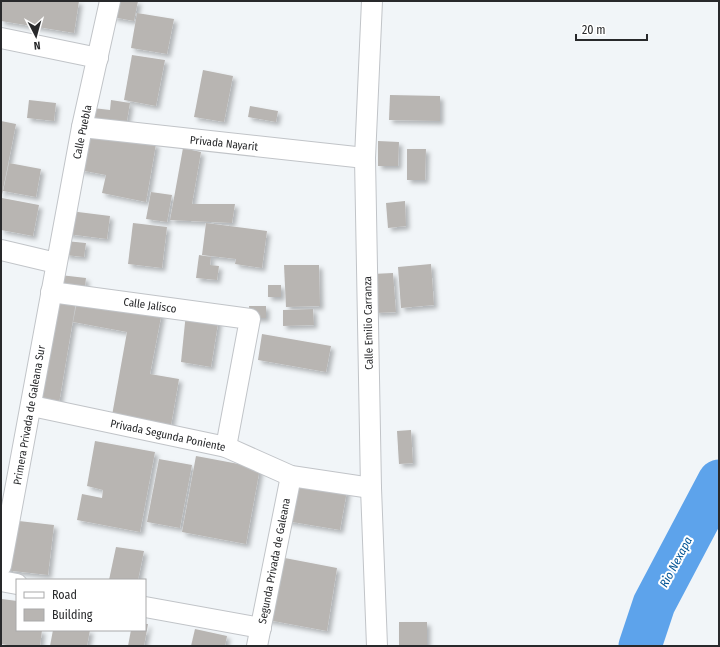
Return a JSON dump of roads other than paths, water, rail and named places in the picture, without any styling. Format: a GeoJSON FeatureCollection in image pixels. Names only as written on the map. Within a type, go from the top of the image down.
{"type":"FeatureCollection","features":[{"type":"Feature","properties":{"kind":"street","name":"Calle Puebla"},"geometry":{"type":"LineString","coordinates":[[56,263],[82,127],[110,1]]}},
{"type":"Feature","properties":{"kind":"street","name":"Calle Emilio Carranza"},"geometry":{"type":"LineString","coordinates":[[372,1],[365,158],[371,488],[378,646]]}},
{"type":"Feature","properties":{"kind":"street"},"geometry":{"type":"LineString","coordinates":[[1,38],[98,58]]}},
{"type":"Feature","properties":{"kind":"street","name":"Privada Nayarit"},"geometry":{"type":"LineString","coordinates":[[82,127],[365,158]]}},
{"type":"Feature","properties":{"kind":"street"},"geometry":{"type":"LineString","coordinates":[[1,250],[56,263]]}},
{"type":"Feature","properties":{"kind":"street","name":"Primera Privada de Galeana Sur"},"geometry":{"type":"LineString","coordinates":[[1,566],[32,406],[56,263]]}},
{"type":"Feature","properties":{"kind":"street","name":"Calle Jalisco"},"geometry":{"type":"LineString","coordinates":[[51,292],[250,319],[226,447]]}},
{"type":"Feature","properties":{"kind":"street","name":"Privada Segunda Poniente"},"geometry":{"type":"LineString","coordinates":[[32,406],[226,447],[290,476],[371,488]]}},
{"type":"Feature","properties":{"kind":"street","name":"Segunda Privada de Galeana"},"geometry":{"type":"LineString","coordinates":[[259,637],[290,476]]}},
{"type":"Feature","properties":{"kind":"street"},"geometry":{"type":"LineString","coordinates":[[1,581],[16,584]]}},
{"type":"Feature","properties":{"kind":"street"},"geometry":{"type":"LineString","coordinates":[[146,607],[259,637]]}},
{"type":"Feature","properties":{"kind":"waterway","name":"Rio Nexapa"},"geometry":{"type":"LineString","coordinates":[[640,646],[654,604],[719,481]]}}]}
